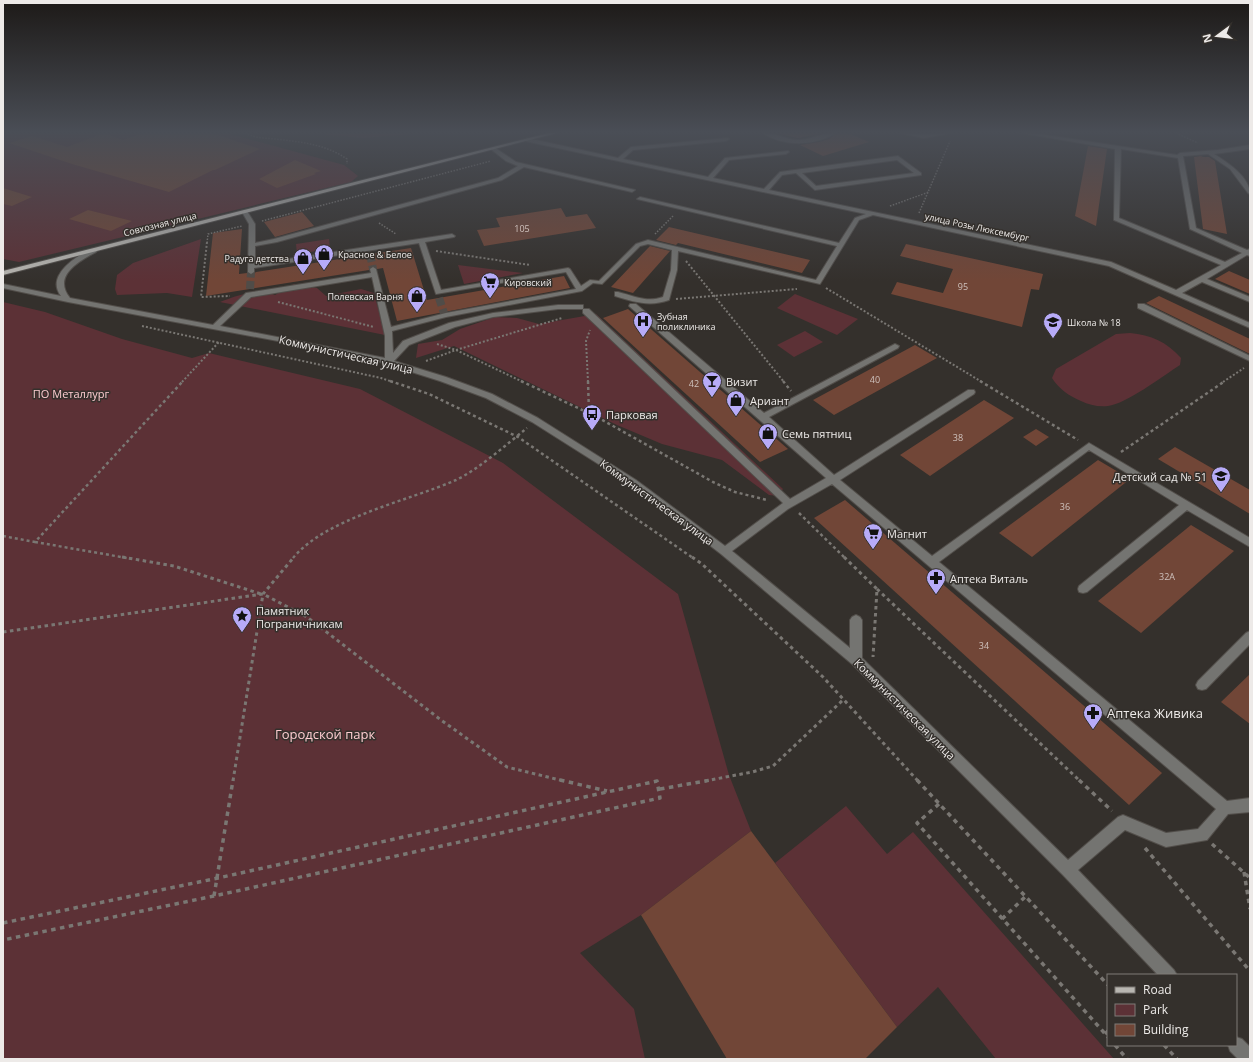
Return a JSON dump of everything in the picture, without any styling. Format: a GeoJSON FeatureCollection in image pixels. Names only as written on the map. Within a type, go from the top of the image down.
{"type":"FeatureCollection","features":[{"type":"Feature","properties":{"kind":"main road","name":"Совхозная улица"},"geometry":{"type":"LineString","coordinates":[[3,273],[361,183]]}},
{"type":"Feature","properties":{"kind":"street"},"geometry":{"type":"LineString","coordinates":[[252,245],[275,241],[487,183]]}},
{"type":"Feature","properties":{"kind":"street"},"geometry":{"type":"LineString","coordinates":[[600,183],[632,190]]}},
{"type":"Feature","properties":{"kind":"street","name":"улица Розы Люксембург"},"geometry":{"type":"LineString","coordinates":[[726,183],[1111,264],[1250,326]]}},
{"type":"Feature","properties":{"kind":"street"},"geometry":{"type":"LineString","coordinates":[[766,191],[773,183]]}},
{"type":"Feature","properties":{"kind":"street"},"geometry":{"type":"LineString","coordinates":[[809,183],[815,188],[855,183]]}},
{"type":"Feature","properties":{"kind":"street"},"geometry":{"type":"LineString","coordinates":[[1117,183],[1116,218],[1226,265]]}},
{"type":"Feature","properties":{"kind":"street"},"geometry":{"type":"LineString","coordinates":[[1185,183],[1193,229],[1249,252]]}},
{"type":"Feature","properties":{"kind":"street"},"geometry":{"type":"LineString","coordinates":[[1243,183],[1250,192]]}},
{"type":"Feature","properties":{"kind":"street"},"geometry":{"type":"LineString","coordinates":[[640,199],[841,245]]}},
{"type":"Feature","properties":{"kind":"street"},"geometry":{"type":"LineString","coordinates":[[245,212],[252,224],[251,270],[369,251],[408,242],[421,242],[452,236]]}},
{"type":"Feature","properties":{"kind":"street"},"geometry":{"type":"LineString","coordinates":[[387,330],[445,314],[580,290],[592,280],[600,284],[638,246],[646,242],[818,283],[857,219],[871,214]]}},
{"type":"Feature","properties":{"kind":"street"},"geometry":{"type":"LineString","coordinates":[[421,242],[438,296],[568,270],[580,290]]}},
{"type":"Feature","properties":{"kind":"street"},"geometry":{"type":"LineString","coordinates":[[618,294],[645,302],[660,301],[666,298],[674,270],[675,248]]}},
{"type":"Feature","properties":{"kind":"street"},"geometry":{"type":"LineString","coordinates":[[68,300],[59,288],[59,282],[62,274],[75,262],[94,251]]}},
{"type":"Feature","properties":{"kind":"street"},"geometry":{"type":"LineString","coordinates":[[1177,293],[1249,252]]}},
{"type":"Feature","properties":{"kind":"street"},"geometry":{"type":"LineString","coordinates":[[215,327],[249,292],[374,272],[387,330],[389,362]]}},
{"type":"Feature","properties":{"kind":"street"},"geometry":{"type":"LineString","coordinates":[[1202,279],[1250,300]]}},
{"type":"Feature","properties":{"kind":"street","name":"Коммунистическая улица"},"geometry":{"type":"LineString","coordinates":[[3,286],[68,300],[326,348],[389,362],[443,378],[489,396],[536,420],[633,482],[725,551],[856,660],[1068,870],[1168,974]]}},
{"type":"Feature","properties":{"kind":"street"},"geometry":{"type":"LineString","coordinates":[[633,306],[834,479],[1225,808],[1250,806]]}},
{"type":"Feature","properties":{"kind":"street"},"geometry":{"type":"LineString","coordinates":[[1141,306],[1250,359]]}},
{"type":"Feature","properties":{"kind":"street"},"geometry":{"type":"LineString","coordinates":[[389,362],[406,343],[416,338],[492,315],[558,307],[583,309],[790,504]]}},
{"type":"Feature","properties":{"kind":"street"},"geometry":{"type":"LineString","coordinates":[[442,329],[445,314]]}},
{"type":"Feature","properties":{"kind":"street"},"geometry":{"type":"LineString","coordinates":[[763,417],[895,346]]}},
{"type":"Feature","properties":{"kind":"street"},"geometry":{"type":"LineString","coordinates":[[725,551],[790,504],[834,479],[971,392]]}},
{"type":"Feature","properties":{"kind":"street"},"geometry":{"type":"LineString","coordinates":[[932,561],[1089,446],[1250,543]]}},
{"type":"Feature","properties":{"kind":"street"},"geometry":{"type":"LineString","coordinates":[[1083,589],[1186,505]]}},
{"type":"Feature","properties":{"kind":"street"},"geometry":{"type":"LineString","coordinates":[[856,620],[856,660]]}},
{"type":"Feature","properties":{"kind":"street"},"geometry":{"type":"LineString","coordinates":[[1202,685],[1250,636]]}},
{"type":"Feature","properties":{"kind":"street"},"geometry":{"type":"LineString","coordinates":[[1068,870],[1123,822],[1166,840],[1202,835],[1225,808]]}},
{"type":"Feature","properties":{"kind":"street"},"geometry":{"type":"LineString","coordinates":[[1237,1046],[1250,1059]]}},
{"type":"Feature","properties":{"kind":"path"},"geometry":{"type":"LineString","coordinates":[[387,330],[249,292],[201,297],[208,234],[252,224],[408,183]]}},
{"type":"Feature","properties":{"kind":"path"},"geometry":{"type":"LineString","coordinates":[[914,223],[933,183]]}},
{"type":"Feature","properties":{"kind":"path"},"geometry":{"type":"LineString","coordinates":[[871,214],[929,192]]}},
{"type":"Feature","properties":{"kind":"path"},"geometry":{"type":"LineString","coordinates":[[646,242],[681,208]]}},
{"type":"Feature","properties":{"kind":"path"},"geometry":{"type":"LineString","coordinates":[[367,216],[408,242]]}},
{"type":"Feature","properties":{"kind":"path"},"geometry":{"type":"LineString","coordinates":[[421,242],[444,253],[537,266]]}},
{"type":"Feature","properties":{"kind":"path"},"geometry":{"type":"LineString","coordinates":[[675,248],[797,399]]}},
{"type":"Feature","properties":{"kind":"path"},"geometry":{"type":"LineString","coordinates":[[660,301],[802,288],[818,283],[1089,446]]}},
{"type":"Feature","properties":{"kind":"path"},"geometry":{"type":"LineString","coordinates":[[409,368],[456,350],[583,309],[592,325],[586,341],[589,414]]}},
{"type":"Feature","properties":{"kind":"path"},"geometry":{"type":"LineString","coordinates":[[135,325],[381,378],[429,394],[518,437],[702,564],[824,677],[939,804],[1107,984]]}},
{"type":"Feature","properties":{"kind":"path"},"geometry":{"type":"LineString","coordinates":[[416,338],[456,350],[589,414],[713,482],[735,492],[754,498],[790,504],[877,589],[1123,822]]}},
{"type":"Feature","properties":{"kind":"path"},"geometry":{"type":"LineString","coordinates":[[35,542],[219,342]]}},
{"type":"Feature","properties":{"kind":"path"},"geometry":{"type":"LineString","coordinates":[[1111,459],[1250,363]]}},
{"type":"Feature","properties":{"kind":"path"},"geometry":{"type":"LineString","coordinates":[[214,896],[263,594],[297,552],[322,533],[363,515],[407,500],[457,479],[518,437],[536,420]]}},
{"type":"Feature","properties":{"kind":"path"},"geometry":{"type":"LineString","coordinates":[[3,536],[174,566],[263,594],[307,617],[441,720],[507,767],[608,792]]}},
{"type":"Feature","properties":{"kind":"path"},"geometry":{"type":"LineString","coordinates":[[873,677],[874,626],[877,589]]}},
{"type":"Feature","properties":{"kind":"path"},"geometry":{"type":"LineString","coordinates":[[3,632],[263,594]]}},
{"type":"Feature","properties":{"kind":"path"},"geometry":{"type":"LineString","coordinates":[[660,789],[752,772],[773,766],[844,699]]}},
{"type":"Feature","properties":{"kind":"path"},"geometry":{"type":"LineString","coordinates":[[3,923],[218,878],[657,780],[660,789],[660,798],[214,896],[3,940]]}},
{"type":"Feature","properties":{"kind":"path"},"geometry":{"type":"LineString","coordinates":[[939,804],[917,823],[1107,1034]]}},
{"type":"Feature","properties":{"kind":"path"},"geometry":{"type":"LineString","coordinates":[[1202,835],[1250,878]]}},
{"type":"Feature","properties":{"kind":"path"},"geometry":{"type":"LineString","coordinates":[[1143,846],[1250,971]]}},
{"type":"Feature","properties":{"kind":"path"},"geometry":{"type":"LineString","coordinates":[[1243,872],[1250,909]]}},
{"type":"Feature","properties":{"kind":"path"},"geometry":{"type":"LineString","coordinates":[[1002,918],[1026,896]]}},
{"type":"Feature","properties":{"kind":"path"},"geometry":{"type":"LineString","coordinates":[[1116,1046],[1127,1059]]}},
{"type":"Feature","properties":{"kind":"path"},"geometry":{"type":"LineString","coordinates":[[1165,1046],[1177,1059]]}},
{"type":"Feature","properties":{"kind":"green space"},"geometry":{"type":"Polygon","coordinates":[[[3,183],[349,183],[19,262],[3,259],[3,183]]]}},
{"type":"Feature","properties":{"kind":"green space"},"geometry":{"type":"Polygon","coordinates":[[[201,239],[192,297],[167,293],[117,295],[115,289],[117,275],[133,263],[201,239]]]}},
{"type":"Feature","properties":{"kind":"green space"},"geometry":{"type":"Polygon","coordinates":[[[329,239],[330,249],[297,254],[296,244],[329,239]]]}},
{"type":"Feature","properties":{"kind":"green space"},"geometry":{"type":"Polygon","coordinates":[[[458,265],[523,273],[464,284],[458,265]]]}},
{"type":"Feature","properties":{"kind":"green space"},"geometry":{"type":"Polygon","coordinates":[[[294,284],[317,288],[326,296],[361,289],[374,293],[385,335],[220,302],[254,292],[275,295],[294,284]]]}},
{"type":"Feature","properties":{"kind":"green space"},"geometry":{"type":"Polygon","coordinates":[[[795,294],[858,319],[837,335],[777,308],[795,294]]]}},
{"type":"Feature","properties":{"kind":"green space","name":"Городской парк"},"geometry":{"type":"Polygon","coordinates":[[[3,302],[45,312],[122,339],[192,358],[209,353],[360,389],[503,463],[678,594],[729,775],[751,831],[641,915],[580,953],[634,1009],[645,1059],[3,1059],[3,302]]]}},
{"type":"Feature","properties":{"kind":"green space"},"geometry":{"type":"Polygon","coordinates":[[[596,314],[783,489],[778,496],[769,495],[722,460],[662,444],[617,425],[454,346],[416,358],[418,344],[442,340],[460,329],[495,317],[517,318],[539,324],[596,314]]]}},
{"type":"Feature","properties":{"kind":"green space"},"geometry":{"type":"Polygon","coordinates":[[[805,331],[823,342],[794,357],[777,345],[805,331]]]}},
{"type":"Feature","properties":{"kind":"green space"},"geometry":{"type":"Polygon","coordinates":[[[1130,333],[1158,340],[1176,352],[1181,358],[1180,365],[1134,395],[1116,404],[1108,406],[1087,404],[1077,399],[1061,389],[1052,378],[1056,369],[1116,334],[1130,333]]]}},
{"type":"Feature","properties":{"kind":"green space"},"geometry":{"type":"Polygon","coordinates":[[[846,806],[887,854],[913,832],[1114,1059],[996,1059],[938,987],[897,1027],[775,863],[846,806]]]}},
{"type":"Feature","properties":{"kind":"building"},"geometry":{"type":"Polygon","coordinates":[[[136,183],[188,183],[169,192],[136,183]]]}},
{"type":"Feature","properties":{"kind":"building"},"geometry":{"type":"Polygon","coordinates":[[[266,183],[292,183],[277,188],[266,183]]]}},
{"type":"Feature","properties":{"kind":"building"},"geometry":{"type":"Polygon","coordinates":[[[1081,183],[1102,183],[1096,226],[1075,216],[1081,183]]]}},
{"type":"Feature","properties":{"kind":"building"},"geometry":{"type":"Polygon","coordinates":[[[1197,183],[1219,183],[1227,234],[1203,229],[1197,183]]]}},
{"type":"Feature","properties":{"kind":"building"},"geometry":{"type":"Polygon","coordinates":[[[3,188],[32,197],[12,206],[3,204],[3,188]]]}},
{"type":"Feature","properties":{"kind":"building"},"geometry":{"type":"Polygon","coordinates":[[[561,208],[566,217],[587,214],[596,228],[484,246],[477,230],[500,227],[496,218],[561,208]]]}},
{"type":"Feature","properties":{"kind":"building"},"geometry":{"type":"Polygon","coordinates":[[[88,210],[132,221],[111,231],[69,219],[88,210]]]}},
{"type":"Feature","properties":{"kind":"building"},"geometry":{"type":"Polygon","coordinates":[[[302,212],[314,226],[275,237],[264,222],[302,212]]]}},
{"type":"Feature","properties":{"kind":"building"},"geometry":{"type":"Polygon","coordinates":[[[669,227],[810,260],[802,273],[678,243],[676,245],[656,240],[669,227]]]}},
{"type":"Feature","properties":{"kind":"building"},"geometry":{"type":"Polygon","coordinates":[[[242,229],[239,274],[247,273],[252,275],[256,272],[411,248],[427,300],[564,276],[570,288],[397,321],[383,268],[377,269],[374,266],[369,268],[369,270],[206,296],[213,233],[242,229]]]}},
{"type":"Feature","properties":{"kind":"building"},"geometry":{"type":"Polygon","coordinates":[[[906,244],[1043,274],[1039,290],[1031,289],[1022,327],[891,294],[897,282],[943,293],[953,269],[900,256],[906,244]]]}},
{"type":"Feature","properties":{"kind":"building"},"geometry":{"type":"Polygon","coordinates":[[[650,246],[670,251],[633,293],[611,287],[650,246]]]}},
{"type":"Feature","properties":{"kind":"building"},"geometry":{"type":"Polygon","coordinates":[[[1229,271],[1250,280],[1250,294],[1215,279],[1229,271]]]}},
{"type":"Feature","properties":{"kind":"building"},"geometry":{"type":"Polygon","coordinates":[[[1159,296],[1250,339],[1250,354],[1146,303],[1159,296]]]}},
{"type":"Feature","properties":{"kind":"building"},"geometry":{"type":"Polygon","coordinates":[[[628,309],[788,449],[760,462],[603,318],[628,309]]]}},
{"type":"Feature","properties":{"kind":"building"},"geometry":{"type":"Polygon","coordinates":[[[915,345],[937,358],[834,415],[813,400],[915,345]]]}},
{"type":"Feature","properties":{"kind":"building"},"geometry":{"type":"Polygon","coordinates":[[[984,400],[1014,418],[930,476],[900,455],[984,400]]]}},
{"type":"Feature","properties":{"kind":"building"},"geometry":{"type":"Polygon","coordinates":[[[1036,429],[1049,437],[1036,446],[1023,437],[1036,429]]]}},
{"type":"Feature","properties":{"kind":"building"},"geometry":{"type":"Polygon","coordinates":[[[1175,447],[1250,490],[1250,514],[1158,459],[1175,447]]]}},
{"type":"Feature","properties":{"kind":"building"},"geometry":{"type":"Polygon","coordinates":[[[1098,460],[1130,479],[1032,557],[999,533],[1098,460]]]}},
{"type":"Feature","properties":{"kind":"building"},"geometry":{"type":"Polygon","coordinates":[[[845,500],[1162,773],[1129,805],[814,518],[845,500]]]}},
{"type":"Feature","properties":{"kind":"building"},"geometry":{"type":"Polygon","coordinates":[[[1191,525],[1234,551],[1141,633],[1098,601],[1191,525]]]}},
{"type":"Feature","properties":{"kind":"building"},"geometry":{"type":"Polygon","coordinates":[[[1250,674],[1250,724],[1221,702],[1250,674]]]}},
{"type":"Feature","properties":{"kind":"building"},"geometry":{"type":"Polygon","coordinates":[[[751,831],[897,1027],[865,1059],[727,1059],[641,915],[751,831]]]}},
{"type":"Feature","properties":{"kind":"tunnel"},"geometry":{"type":"LineString","coordinates":[[370,254],[373,269]]}},
{"type":"Feature","properties":{"kind":"tunnel"},"geometry":{"type":"LineString","coordinates":[[250,289],[251,272]]}},
{"type":"Feature","properties":{"kind":"tunnel"},"geometry":{"type":"LineString","coordinates":[[439,298],[444,313]]}},
{"type":"Feature","properties":{"kind":"place","name":"Красное & Белое"},"geometry":{"type":"Point","coordinates":[324,271]}},
{"type":"Feature","properties":{"kind":"place","name":"Радуга детства"},"geometry":{"type":"Point","coordinates":[303,275]}},
{"type":"Feature","properties":{"kind":"place","name":"Кировский"},"geometry":{"type":"Point","coordinates":[490,299]}},
{"type":"Feature","properties":{"kind":"place","name":"Полевская Варня"},"geometry":{"type":"Point","coordinates":[417,313]}},
{"type":"Feature","properties":{"kind":"place","name":"Зубная поликлиника"},"geometry":{"type":"Point","coordinates":[643,338]}},
{"type":"Feature","properties":{"kind":"place","name":"Школа № 18"},"geometry":{"type":"Point","coordinates":[1053,339]}},
{"type":"Feature","properties":{"kind":"place","name":"Визит"},"geometry":{"type":"Point","coordinates":[712,398]}},
{"type":"Feature","properties":{"kind":"place","name":"Ариант"},"geometry":{"type":"Point","coordinates":[736,417]}},
{"type":"Feature","properties":{"kind":"place","name":"Парковая"},"geometry":{"type":"Point","coordinates":[592,431]}},
{"type":"Feature","properties":{"kind":"place","name":"Семь пятниц"},"geometry":{"type":"Point","coordinates":[768,450]}},
{"type":"Feature","properties":{"kind":"place","name":"Детский сад № 51"},"geometry":{"type":"Point","coordinates":[1221,493]}},
{"type":"Feature","properties":{"kind":"place","name":"Магнит"},"geometry":{"type":"Point","coordinates":[873,550]}},
{"type":"Feature","properties":{"kind":"place","name":"Аптека Виталь"},"geometry":{"type":"Point","coordinates":[936,595]}},
{"type":"Feature","properties":{"kind":"place","name":"Памятник Пограничникам"},"geometry":{"type":"Point","coordinates":[242,633]}},
{"type":"Feature","properties":{"kind":"place","name":"Аптека Живика"},"geometry":{"type":"Point","coordinates":[1093,730]}},
{"type":"Feature","properties":{"kind":"park label","name":"ПО Металлург"},"geometry":{"type":"Point","coordinates":[71,393]}}]}
